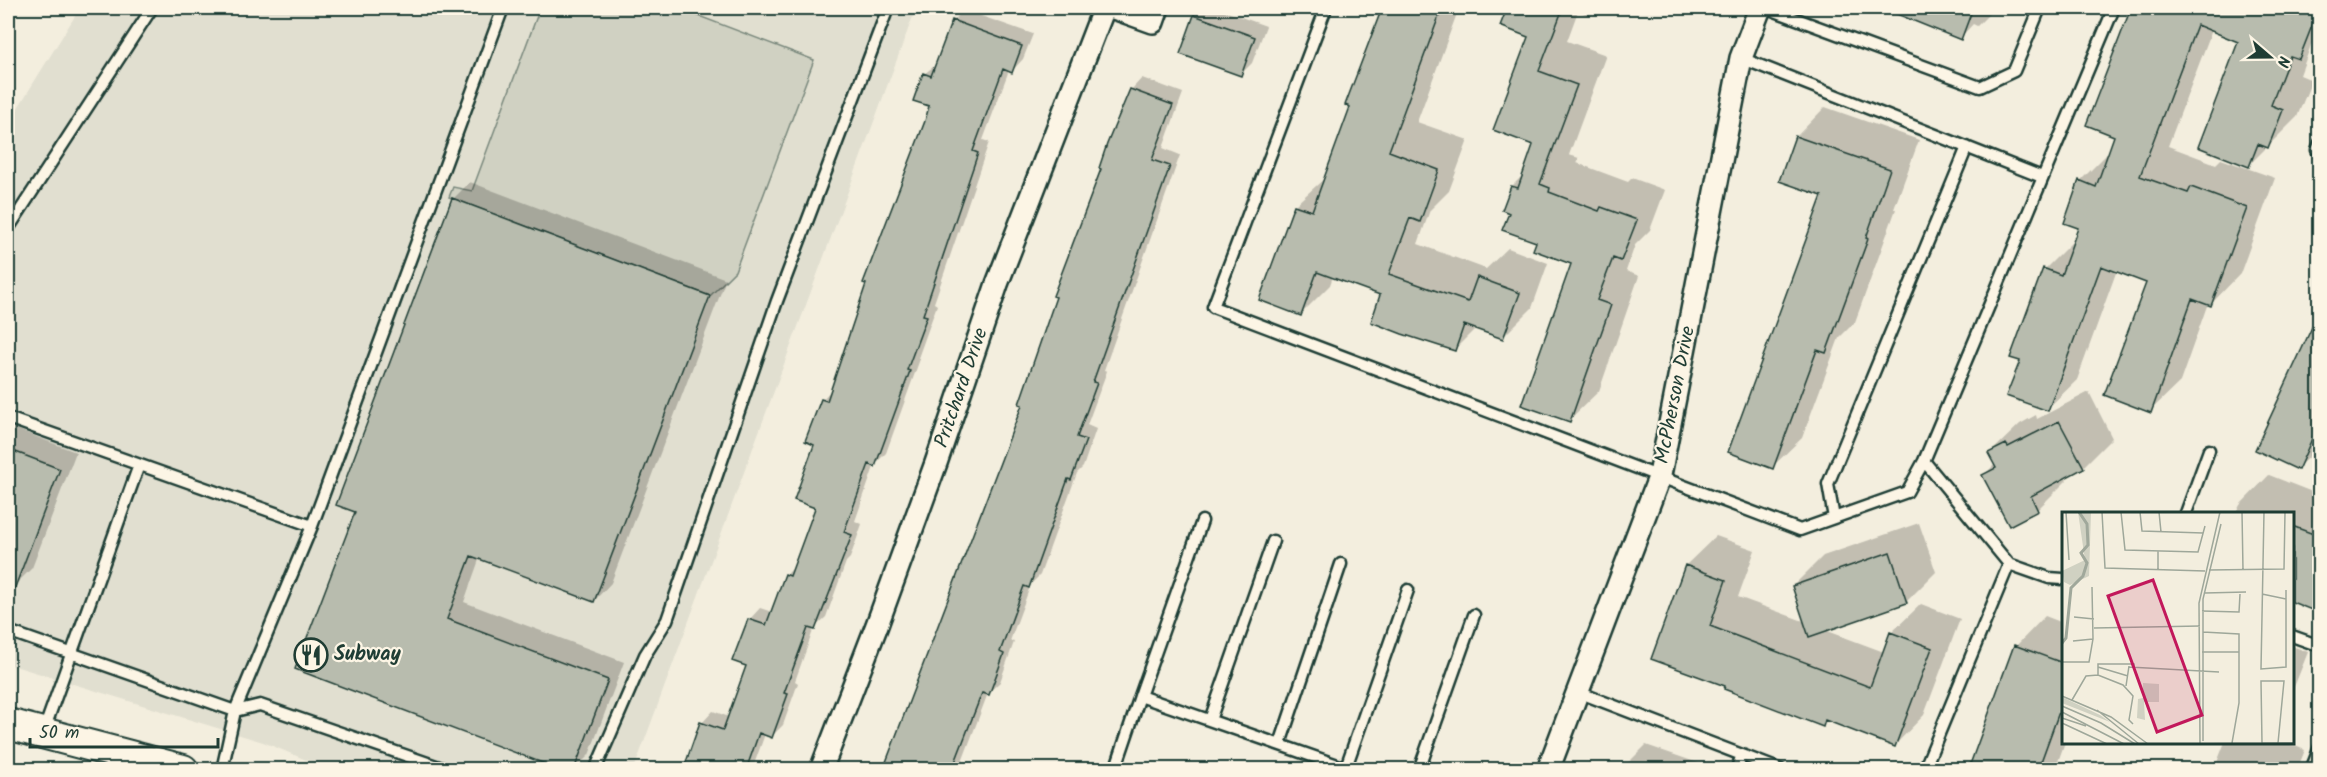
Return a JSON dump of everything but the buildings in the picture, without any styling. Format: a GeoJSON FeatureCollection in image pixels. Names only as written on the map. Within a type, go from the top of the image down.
{"type":"FeatureCollection","features":[{"type":"Feature","properties":{"kind":"main road"},"geometry":{"type":"LineString","coordinates":[[8,724],[183,770]]}},
{"type":"Feature","properties":{"kind":"street","name":"Pritchard Drive"},"geometry":{"type":"LineString","coordinates":[[821,770],[885,603],[998,284],[1104,8]]}},
{"type":"Feature","properties":{"kind":"street"},"geometry":{"type":"LineString","coordinates":[[1114,8],[1153,22],[1158,8]]}},
{"type":"Feature","properties":{"kind":"street","name":"McPherson Drive"},"geometry":{"type":"LineString","coordinates":[[1548,770],[1660,475],[1741,58],[1760,8]]}},
{"type":"Feature","properties":{"kind":"lane"},"geometry":{"type":"LineString","coordinates":[[8,229],[152,8]]}},
{"type":"Feature","properties":{"kind":"lane"},"geometry":{"type":"LineString","coordinates":[[222,770],[235,711],[312,526],[502,8]]}},
{"type":"Feature","properties":{"kind":"lane"},"geometry":{"type":"LineString","coordinates":[[596,770],[645,655],[667,620],[777,301],[888,8]]}},
{"type":"Feature","properties":{"kind":"lane"},"geometry":{"type":"LineString","coordinates":[[1326,8],[1213,307],[1800,530],[1907,492],[1924,461],[2114,8]]}},
{"type":"Feature","properties":{"kind":"lane"},"geometry":{"type":"LineString","coordinates":[[1767,8],[1980,87],[2014,72],[2040,8]]}},
{"type":"Feature","properties":{"kind":"lane"},"geometry":{"type":"LineString","coordinates":[[1741,58],[2042,177]]}},
{"type":"Feature","properties":{"kind":"lane"},"geometry":{"type":"LineString","coordinates":[[1834,518],[1828,484],[1967,147]]}},
{"type":"Feature","properties":{"kind":"lane"},"geometry":{"type":"LineString","coordinates":[[8,418],[312,526]]}},
{"type":"Feature","properties":{"kind":"lane"},"geometry":{"type":"LineString","coordinates":[[2186,512],[2209,450]]}},
{"type":"Feature","properties":{"kind":"lane"},"geometry":{"type":"LineString","coordinates":[[1924,461],[2009,564],[2049,578],[2062,579]]}},
{"type":"Feature","properties":{"kind":"lane"},"geometry":{"type":"LineString","coordinates":[[43,734],[139,465]]}},
{"type":"Feature","properties":{"kind":"lane"},"geometry":{"type":"LineString","coordinates":[[1115,770],[1202,521]]}},
{"type":"Feature","properties":{"kind":"lane"},"geometry":{"type":"LineString","coordinates":[[1210,720],[1274,541]]}},
{"type":"Feature","properties":{"kind":"lane"},"geometry":{"type":"LineString","coordinates":[[1280,744],[1341,564]]}},
{"type":"Feature","properties":{"kind":"lane"},"geometry":{"type":"LineString","coordinates":[[1924,770],[2009,564]]}},
{"type":"Feature","properties":{"kind":"lane"},"geometry":{"type":"LineString","coordinates":[[1140,696],[1349,769],[1408,590]]}},
{"type":"Feature","properties":{"kind":"lane"},"geometry":{"type":"LineString","coordinates":[[1419,770],[1474,615]]}},
{"type":"Feature","properties":{"kind":"lane"},"geometry":{"type":"LineString","coordinates":[[8,631],[235,711],[260,705],[448,770]]}},
{"type":"Feature","properties":{"kind":"lane"},"geometry":{"type":"LineString","coordinates":[[2294,637],[2319,646]]}},
{"type":"Feature","properties":{"kind":"lane"},"geometry":{"type":"LineString","coordinates":[[1578,692],[1781,770]]}},
{"type":"Feature","properties":{"kind":"lane"},"geometry":{"type":"LineString","coordinates":[[2311,770],[2319,747]]}},
{"type":"Feature","properties":{"kind":"lane"},"geometry":{"type":"LineString","coordinates":[[1736,770],[1742,754]]}},
{"type":"Feature","properties":{"kind":"shaded area"},"geometry":{"type":"Polygon","coordinates":[[[80,8],[916,8],[634,769],[328,769],[263,742],[8,664],[8,124],[80,8]]]}},
{"type":"Feature","properties":{"kind":"shaded area"},"geometry":{"type":"Polygon","coordinates":[[[540,8],[678,8],[814,60],[735,271],[710,296],[449,197],[453,187],[472,191],[540,8]]]}},
{"type":"Feature","properties":{"kind":"place","name":"Subway"},"geometry":{"type":"Point","coordinates":[311,655]}}]}
